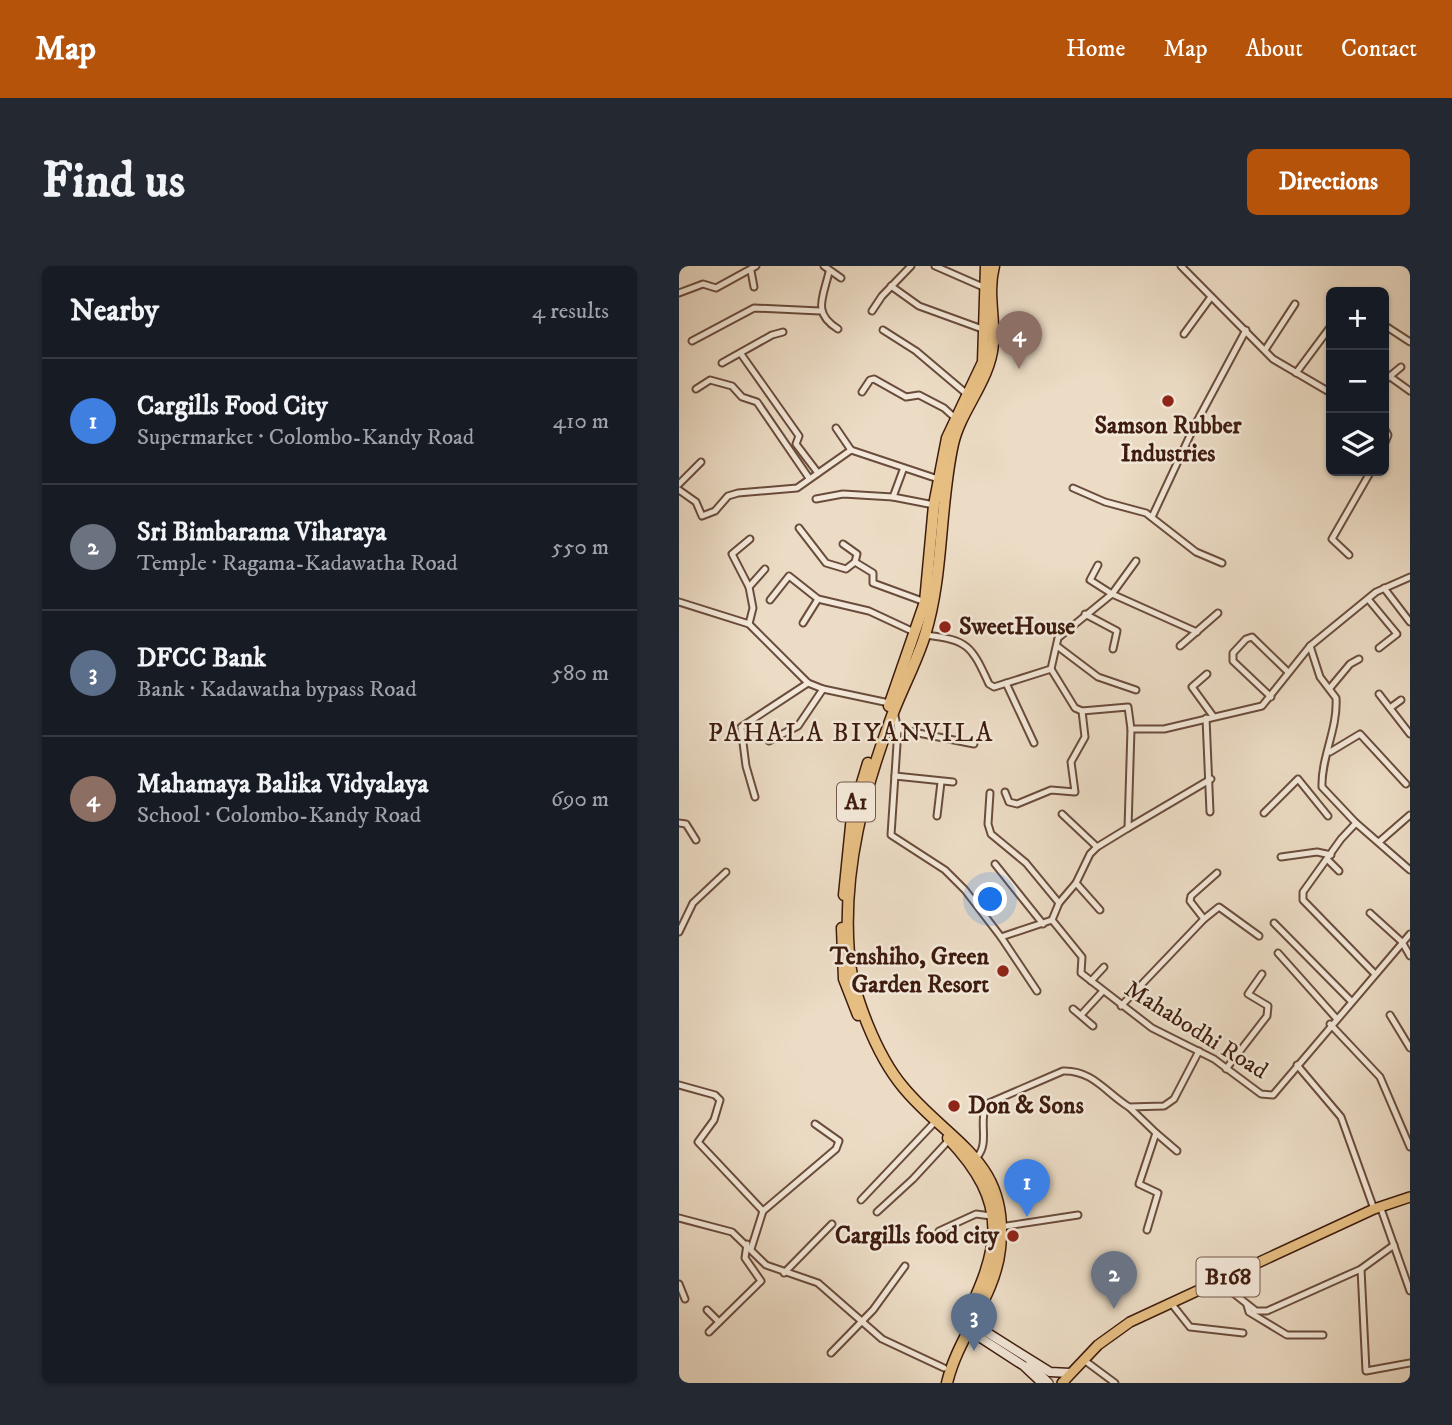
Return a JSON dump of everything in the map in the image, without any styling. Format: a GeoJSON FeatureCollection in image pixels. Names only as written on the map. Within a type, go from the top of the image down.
{"type":"FeatureCollection","features":[{"type":"Feature","properties":{"kind":"highway","name":"A1"},"geometry":{"type":"LineString","coordinates":[[940,1383],[944,1368],[969,1328],[987,1273],[992,1252],[992,1216],[976,1169],[899,1092],[883,1069],[844,979],[841,951],[846,855],[852,817],[921,634],[936,582],[942,480],[955,418],[983,362],[983,287],[990,267]]}},
{"type":"Feature","properties":{"kind":"highway","name":"A1"},"geometry":{"type":"LineString","coordinates":[[921,634],[934,505],[954,439],[989,364],[993,343],[990,267]]}},
{"type":"Feature","properties":{"kind":"highway","name":"A1"},"geometry":{"type":"LineString","coordinates":[[894,706],[873,770],[853,848],[848,926],[851,976],[860,1004],[896,1078],[977,1157],[994,1192],[1000,1227],[1000,1252],[994,1273],[947,1383]]}},
{"type":"Feature","properties":{"kind":"main road","name":"B168"},"geometry":{"type":"LineString","coordinates":[[1063,1382],[1083,1359],[1116,1331],[1377,1207],[1410,1196]]}},
{"type":"Feature","properties":{"kind":"main road"},"geometry":{"type":"LineString","coordinates":[[969,1328],[1051,1371],[1070,1373]]}},
{"type":"Feature","properties":{"kind":"main road"},"geometry":{"type":"LineString","coordinates":[[969,1328],[1045,1381]]}},
{"type":"Feature","properties":{"kind":"street"},"geometry":{"type":"LineString","coordinates":[[824,266],[841,278]]}},
{"type":"Feature","properties":{"kind":"street"},"geometry":{"type":"LineString","coordinates":[[872,311],[911,266]]}},
{"type":"Feature","properties":{"kind":"street"},"geometry":{"type":"LineString","coordinates":[[935,266],[983,287]]}},
{"type":"Feature","properties":{"kind":"street"},"geometry":{"type":"LineString","coordinates":[[1181,266],[1265,350],[1296,373],[1326,389]]}},
{"type":"Feature","properties":{"kind":"street"},"geometry":{"type":"LineString","coordinates":[[679,293],[703,284],[716,288],[753,268],[754,287]]}},
{"type":"Feature","properties":{"kind":"street"},"geometry":{"type":"LineString","coordinates":[[829,272],[820,311],[824,321],[838,329]]}},
{"type":"Feature","properties":{"kind":"street"},"geometry":{"type":"LineString","coordinates":[[891,286],[919,306],[985,330]]}},
{"type":"Feature","properties":{"kind":"street"},"geometry":{"type":"LineString","coordinates":[[1184,334],[1211,297]]}},
{"type":"Feature","properties":{"kind":"street"},"geometry":{"type":"LineString","coordinates":[[1265,350],[1295,304]]}},
{"type":"Feature","properties":{"kind":"street"},"geometry":{"type":"LineString","coordinates":[[692,341],[754,308],[820,311]]}},
{"type":"Feature","properties":{"kind":"street"},"geometry":{"type":"LineString","coordinates":[[1389,328],[1410,342]]}},
{"type":"Feature","properties":{"kind":"street"},"geometry":{"type":"LineString","coordinates":[[883,330],[916,351],[968,394]]}},
{"type":"Feature","properties":{"kind":"street"},"geometry":{"type":"LineString","coordinates":[[1152,517],[1193,427],[1246,330]]}},
{"type":"Feature","properties":{"kind":"street"},"geometry":{"type":"LineString","coordinates":[[722,363],[772,334],[783,332]]}},
{"type":"Feature","properties":{"kind":"street"},"geometry":{"type":"LineString","coordinates":[[1296,373],[1326,333]]}},
{"type":"Feature","properties":{"kind":"street"},"geometry":{"type":"LineString","coordinates":[[741,354],[799,436],[796,444],[818,473]]}},
{"type":"Feature","properties":{"kind":"street"},"geometry":{"type":"LineString","coordinates":[[1389,377],[1401,367]]}},
{"type":"Feature","properties":{"kind":"street"},"geometry":{"type":"LineString","coordinates":[[862,392],[870,380],[874,379],[906,397],[919,395],[944,408],[955,418]]}},
{"type":"Feature","properties":{"kind":"street"},"geometry":{"type":"LineString","coordinates":[[696,389],[710,380],[732,386],[742,397],[757,402],[809,478]]}},
{"type":"Feature","properties":{"kind":"street"},"geometry":{"type":"LineString","coordinates":[[1389,380],[1410,391]]}},
{"type":"Feature","properties":{"kind":"street"},"geometry":{"type":"LineString","coordinates":[[836,428],[851,450],[903,470],[942,480]]}},
{"type":"Feature","properties":{"kind":"street"},"geometry":{"type":"LineString","coordinates":[[679,490],[696,502],[702,516],[715,511],[728,496],[797,488],[851,450]]}},
{"type":"Feature","properties":{"kind":"street"},"geometry":{"type":"LineString","coordinates":[[679,484],[701,462]]}},
{"type":"Feature","properties":{"kind":"street"},"geometry":{"type":"LineString","coordinates":[[893,497],[903,470]]}},
{"type":"Feature","properties":{"kind":"street"},"geometry":{"type":"LineString","coordinates":[[1349,555],[1332,539],[1368,476]]}},
{"type":"Feature","properties":{"kind":"street"},"geometry":{"type":"LineString","coordinates":[[1073,488],[1152,517],[1196,552],[1222,563]]}},
{"type":"Feature","properties":{"kind":"street"},"geometry":{"type":"LineString","coordinates":[[816,499],[843,494],[893,497],[934,505]]}},
{"type":"Feature","properties":{"kind":"street"},"geometry":{"type":"LineString","coordinates":[[799,528],[827,563],[846,569],[855,562],[857,554],[843,544]]}},
{"type":"Feature","properties":{"kind":"street"},"geometry":{"type":"LineString","coordinates":[[750,538],[732,554],[748,587],[753,608],[750,624]]}},
{"type":"Feature","properties":{"kind":"street"},"geometry":{"type":"LineString","coordinates":[[1128,828],[1131,729],[1128,707],[1082,711],[1075,708],[1051,669],[1058,638],[1112,594],[1136,561]]}},
{"type":"Feature","properties":{"kind":"street"},"geometry":{"type":"LineString","coordinates":[[855,562],[873,573],[873,583],[925,603]]}},
{"type":"Feature","properties":{"kind":"street"},"geometry":{"type":"LineString","coordinates":[[1098,565],[1090,580],[1112,594],[1197,632]]}},
{"type":"Feature","properties":{"kind":"street"},"geometry":{"type":"LineString","coordinates":[[748,587],[765,569]]}},
{"type":"Feature","properties":{"kind":"street"},"geometry":{"type":"LineString","coordinates":[[770,600],[789,576],[818,599],[869,611],[921,634],[967,643],[989,684],[994,687],[1051,669]]}},
{"type":"Feature","properties":{"kind":"street"},"geometry":{"type":"LineString","coordinates":[[1131,729],[1164,729],[1262,706],[1310,646],[1368,599],[1410,577]]}},
{"type":"Feature","properties":{"kind":"street"},"geometry":{"type":"LineString","coordinates":[[1384,589],[1410,622]]}},
{"type":"Feature","properties":{"kind":"street"},"geometry":{"type":"LineString","coordinates":[[803,623],[818,599]]}},
{"type":"Feature","properties":{"kind":"street"},"geometry":{"type":"LineString","coordinates":[[1368,599],[1397,634],[1379,648]]}},
{"type":"Feature","properties":{"kind":"street"},"geometry":{"type":"LineString","coordinates":[[679,602],[737,617],[750,624],[808,683],[894,706],[898,729],[891,835],[944,870],[965,890],[1001,937],[1037,992]]}},
{"type":"Feature","properties":{"kind":"street"},"geometry":{"type":"LineString","coordinates":[[1180,646],[1218,613]]}},
{"type":"Feature","properties":{"kind":"street"},"geometry":{"type":"LineString","coordinates":[[1085,614],[1118,631],[1113,649]]}},
{"type":"Feature","properties":{"kind":"street"},"geometry":{"type":"LineString","coordinates":[[1271,697],[1233,661],[1233,653],[1249,636],[1252,637],[1289,673]]}},
{"type":"Feature","properties":{"kind":"street"},"geometry":{"type":"LineString","coordinates":[[1057,646],[1098,677],[1136,690]]}},
{"type":"Feature","properties":{"kind":"street"},"geometry":{"type":"LineString","coordinates":[[1310,646],[1320,677],[1330,688],[1336,705],[1330,752],[1322,767],[1322,787],[1356,823],[1410,870]]}},
{"type":"Feature","properties":{"kind":"street"},"geometry":{"type":"LineString","coordinates":[[1330,688],[1350,664],[1359,659]]}},
{"type":"Feature","properties":{"kind":"street"},"geometry":{"type":"LineString","coordinates":[[1206,674],[1192,687],[1213,716]]}},
{"type":"Feature","properties":{"kind":"street"},"geometry":{"type":"LineString","coordinates":[[755,797],[746,766],[741,727],[808,683]]}},
{"type":"Feature","properties":{"kind":"street"},"geometry":{"type":"LineString","coordinates":[[1006,684],[1034,743]]}},
{"type":"Feature","properties":{"kind":"street"},"geometry":{"type":"LineString","coordinates":[[769,741],[798,726],[823,689]]}},
{"type":"Feature","properties":{"kind":"street"},"geometry":{"type":"LineString","coordinates":[[1379,694],[1410,734]]}},
{"type":"Feature","properties":{"kind":"street"},"geometry":{"type":"LineString","coordinates":[[1390,708],[1401,700]]}},
{"type":"Feature","properties":{"kind":"street"},"geometry":{"type":"LineString","coordinates":[[1005,792],[1009,802],[1017,804],[1051,790],[1075,792],[1071,762],[1085,737],[1082,711]]}},
{"type":"Feature","properties":{"kind":"street"},"geometry":{"type":"LineString","coordinates":[[1206,718],[1211,779],[1210,812]]}},
{"type":"Feature","properties":{"kind":"street"},"geometry":{"type":"LineString","coordinates":[[898,729],[974,744]]}},
{"type":"Feature","properties":{"kind":"street"},"geometry":{"type":"LineString","coordinates":[[1330,752],[1360,734],[1406,784]]}},
{"type":"Feature","properties":{"kind":"street"},"geometry":{"type":"LineString","coordinates":[[895,776],[953,782]]}},
{"type":"Feature","properties":{"kind":"street"},"geometry":{"type":"LineString","coordinates":[[1001,937],[1052,920],[1059,903],[1076,883],[1090,854],[1097,847],[1211,779]]}},
{"type":"Feature","properties":{"kind":"street"},"geometry":{"type":"LineString","coordinates":[[1264,813],[1294,780],[1298,779],[1328,816]]}},
{"type":"Feature","properties":{"kind":"street"},"geometry":{"type":"LineString","coordinates":[[937,816],[941,782]]}},
{"type":"Feature","properties":{"kind":"street"},"geometry":{"type":"LineString","coordinates":[[1309,793],[1322,787]]}},
{"type":"Feature","properties":{"kind":"street"},"geometry":{"type":"LineString","coordinates":[[990,793],[988,824],[991,834],[1026,863],[1059,903]]}},
{"type":"Feature","properties":{"kind":"street"},"geometry":{"type":"LineString","coordinates":[[1062,814],[1097,847]]}},
{"type":"Feature","properties":{"kind":"street"},"geometry":{"type":"LineString","coordinates":[[1379,842],[1410,815]]}},
{"type":"Feature","properties":{"kind":"street"},"geometry":{"type":"LineString","coordinates":[[679,823],[686,824],[696,841]]}},
{"type":"Feature","properties":{"kind":"street"},"geometry":{"type":"LineString","coordinates":[[1356,823],[1303,892],[1303,900],[1375,974]]}},
{"type":"Feature","properties":{"kind":"street"},"geometry":{"type":"LineString","coordinates":[[1281,857],[1317,852],[1329,857],[1339,871]]}},
{"type":"Feature","properties":{"kind":"street"},"geometry":{"type":"LineString","coordinates":[[1402,863],[1410,856]]}},
{"type":"Feature","properties":{"kind":"street"},"geometry":{"type":"LineString","coordinates":[[995,864],[1043,924]]}},
{"type":"Feature","properties":{"kind":"street"},"geometry":{"type":"LineString","coordinates":[[679,932],[693,903],[726,872]]}},
{"type":"Feature","properties":{"kind":"street"},"geometry":{"type":"LineString","coordinates":[[1204,919],[1189,898],[1217,873]]}},
{"type":"Feature","properties":{"kind":"street"},"geometry":{"type":"LineString","coordinates":[[1076,883],[1100,910]]}},
{"type":"Feature","properties":{"kind":"street"},"geometry":{"type":"LineString","coordinates":[[1122,1006],[1204,919],[1219,907],[1259,936]]}},
{"type":"Feature","properties":{"kind":"street"},"geometry":{"type":"LineString","coordinates":[[1370,913],[1402,942],[1410,956]]}},
{"type":"Feature","properties":{"kind":"street","name":"Mahabodhi Road"},"geometry":{"type":"LineString","coordinates":[[1052,920],[1082,957],[1081,972],[1103,991],[1152,1028],[1199,1051],[1269,1097],[1410,934]]}},
{"type":"Feature","properties":{"kind":"street"},"geometry":{"type":"LineString","coordinates":[[1274,923],[1351,1001]]}},
{"type":"Feature","properties":{"kind":"street"},"geometry":{"type":"LineString","coordinates":[[1278,953],[1336,1018]]}},
{"type":"Feature","properties":{"kind":"street"},"geometry":{"type":"LineString","coordinates":[[1091,981],[1104,967]]}},
{"type":"Feature","properties":{"kind":"street"},"geometry":{"type":"LineString","coordinates":[[1226,1069],[1267,1016],[1268,1006],[1248,994],[1262,974]]}},
{"type":"Feature","properties":{"kind":"street"},"geometry":{"type":"LineString","coordinates":[[1081,1015],[1103,991]]}},
{"type":"Feature","properties":{"kind":"street"},"geometry":{"type":"LineString","coordinates":[[1073,1009],[1093,1026]]}},
{"type":"Feature","properties":{"kind":"street"},"geometry":{"type":"LineString","coordinates":[[1390,1015],[1410,1048]]}},
{"type":"Feature","properties":{"kind":"street"},"geometry":{"type":"LineString","coordinates":[[1330,1024],[1380,1077],[1410,1147]]}},
{"type":"Feature","properties":{"kind":"street"},"geometry":{"type":"LineString","coordinates":[[1129,1107],[1164,1106],[1174,1099],[1199,1051]]}},
{"type":"Feature","properties":{"kind":"street"},"geometry":{"type":"LineString","coordinates":[[1297,1065],[1341,1117],[1410,1291]]}},
{"type":"Feature","properties":{"kind":"street"},"geometry":{"type":"LineString","coordinates":[[977,1157],[983,1145],[984,1112],[989,1103],[1063,1070],[1084,1074],[1129,1107],[1177,1151]]}},
{"type":"Feature","properties":{"kind":"street"},"geometry":{"type":"LineString","coordinates":[[679,1085],[715,1095],[720,1100],[714,1120],[698,1142],[763,1211]]}},
{"type":"Feature","properties":{"kind":"street"},"geometry":{"type":"LineString","coordinates":[[709,1332],[761,1281],[745,1258],[763,1211],[836,1149],[839,1141],[837,1137],[815,1124]]}},
{"type":"Feature","properties":{"kind":"street"},"geometry":{"type":"LineString","coordinates":[[861,1200],[933,1124]]}},
{"type":"Feature","properties":{"kind":"street"},"geometry":{"type":"LineString","coordinates":[[1147,1230],[1158,1193],[1139,1184],[1156,1132]]}},
{"type":"Feature","properties":{"kind":"street"},"geometry":{"type":"LineString","coordinates":[[877,1212],[913,1179],[949,1140]]}},
{"type":"Feature","properties":{"kind":"street"},"geometry":{"type":"LineString","coordinates":[[939,1231],[976,1214],[992,1216]]}},
{"type":"Feature","properties":{"kind":"street"},"geometry":{"type":"LineString","coordinates":[[1000,1227],[1078,1215]]}},
{"type":"Feature","properties":{"kind":"street"},"geometry":{"type":"LineString","coordinates":[[679,1218],[732,1232],[766,1265],[818,1283],[860,1323],[901,1351],[944,1368]]}},
{"type":"Feature","properties":{"kind":"street"},"geometry":{"type":"LineString","coordinates":[[784,1273],[832,1224]]}},
{"type":"Feature","properties":{"kind":"street"},"geometry":{"type":"LineString","coordinates":[[1218,1281],[1257,1311],[1267,1311],[1361,1269],[1394,1245]]}},
{"type":"Feature","properties":{"kind":"street"},"geometry":{"type":"LineString","coordinates":[[831,1353],[873,1310],[905,1266]]}},
{"type":"Feature","properties":{"kind":"street"},"geometry":{"type":"LineString","coordinates":[[1361,1269],[1366,1371],[1410,1363]]}},
{"type":"Feature","properties":{"kind":"street"},"geometry":{"type":"LineString","coordinates":[[679,1284],[685,1299]]}},
{"type":"Feature","properties":{"kind":"street"},"geometry":{"type":"LineString","coordinates":[[1171,1303],[1190,1327],[1243,1333]]}},
{"type":"Feature","properties":{"kind":"street"},"geometry":{"type":"LineString","coordinates":[[1246,1304],[1249,1312],[1287,1335],[1323,1335]]}},
{"type":"Feature","properties":{"kind":"street"},"geometry":{"type":"LineString","coordinates":[[707,1310],[719,1322]]}},
{"type":"Feature","properties":{"kind":"street"},"geometry":{"type":"LineString","coordinates":[[1083,1359],[1115,1383]]}},
{"type":"Feature","properties":{"kind":"place","name":"Mahamaya Balika Vidyalaya"},"geometry":{"type":"Point","coordinates":[1019,369]}},
{"type":"Feature","properties":{"kind":"place","name":"Samson Rubber Industries"},"geometry":{"type":"Point","coordinates":[1168,401]}},
{"type":"Feature","properties":{"kind":"place","name":"SweetHouse"},"geometry":{"type":"Point","coordinates":[945,627]}},
{"type":"Feature","properties":{"kind":"place","name":"Tenshiho, Green Garden Resort"},"geometry":{"type":"Point","coordinates":[1003,971]}},
{"type":"Feature","properties":{"kind":"place","name":"Don & Sons"},"geometry":{"type":"Point","coordinates":[954,1106]}},
{"type":"Feature","properties":{"kind":"place","name":"Cargills Food City"},"geometry":{"type":"Point","coordinates":[1027,1217]}},
{"type":"Feature","properties":{"kind":"place","name":"Cargills food city"},"geometry":{"type":"Point","coordinates":[1013,1236]}},
{"type":"Feature","properties":{"kind":"place","name":"Sri Bimbarama Viharaya"},"geometry":{"type":"Point","coordinates":[1114,1309]}},
{"type":"Feature","properties":{"kind":"place","name":"DFCC Bank"},"geometry":{"type":"Point","coordinates":[974,1351]}},
{"type":"Feature","properties":{"kind":"district","name":"PAHALA BIYANVILA"},"geometry":{"type":"Point","coordinates":[851,733]}}]}
